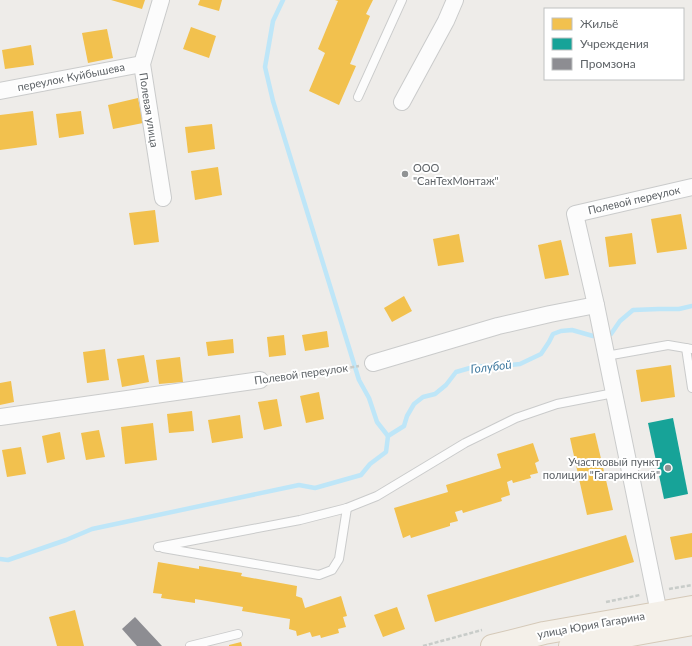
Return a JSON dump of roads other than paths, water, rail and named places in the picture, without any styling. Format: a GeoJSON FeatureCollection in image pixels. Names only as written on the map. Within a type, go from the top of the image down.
{"type":"FeatureCollection","features":[{"type":"Feature","properties":{"kind":"main road","name":"улица Юрия Гагарина"},"geometry":{"type":"LineString","coordinates":[[492,646],[544,633],[692,607]]}},
{"type":"Feature","properties":{"kind":"main road","name":"улица Юрия Гагарина"},"geometry":{"type":"LineString","coordinates":[[570,646],[692,624]]}},
{"type":"Feature","properties":{"kind":"street","name":"Полевая улица"},"geometry":{"type":"LineString","coordinates":[[161,0],[142,64],[163,198]]}},
{"type":"Feature","properties":{"kind":"street"},"geometry":{"type":"LineString","coordinates":[[402,102],[446,21],[455,0]]}},
{"type":"Feature","properties":{"kind":"street","name":"переулок Куйбышева"},"geometry":{"type":"LineString","coordinates":[[0,91],[142,64]]}},
{"type":"Feature","properties":{"kind":"street","name":"Полевой переулок"},"geometry":{"type":"LineString","coordinates":[[596,305],[575,214],[692,187]]}},
{"type":"Feature","properties":{"kind":"street"},"geometry":{"type":"LineString","coordinates":[[373,363],[498,326],[596,305],[659,613]]}},
{"type":"Feature","properties":{"kind":"street","name":"Полевой переулок"},"geometry":{"type":"LineString","coordinates":[[0,417],[260,380]]}},
{"type":"Feature","properties":{"kind":"lane"},"geometry":{"type":"LineString","coordinates":[[358,97],[402,0]]}},
{"type":"Feature","properties":{"kind":"lane"},"geometry":{"type":"LineString","coordinates":[[606,353],[668,345],[689,349],[692,388]]}},
{"type":"Feature","properties":{"kind":"lane"},"geometry":{"type":"LineString","coordinates":[[347,508],[339,559],[332,570],[319,574],[158,547],[300,520],[347,508],[377,496],[465,443],[516,418],[557,404],[614,392]]}},
{"type":"Feature","properties":{"kind":"lane"},"geometry":{"type":"LineString","coordinates":[[190,646],[238,634]]}},
{"type":"Feature","properties":{"kind":"waterway"},"geometry":{"type":"LineString","coordinates":[[0,559],[8,560],[66,540],[92,529],[299,485],[315,488],[361,475],[370,464],[386,452],[388,436],[377,422],[369,398],[359,380],[273,101],[265,67],[273,21],[283,0]]}},
{"type":"Feature","properties":{"kind":"waterway","name":"Голубой"},"geometry":{"type":"LineString","coordinates":[[388,436],[404,426],[407,416],[414,404],[423,397],[435,394],[446,385],[456,372],[484,366],[520,364],[541,354],[553,334],[561,331],[572,330],[593,336],[611,334],[620,321],[633,310],[679,309],[692,306]]}},
{"type":"Feature","properties":{"kind":"place","name":"ООО \"СанТехМонтаж\""},"geometry":{"type":"Point","coordinates":[405,174]}},
{"type":"Feature","properties":{"kind":"place","name":"Участковый пункт полиции \"Гагаринский\""},"geometry":{"type":"Point","coordinates":[668,468]}}]}
